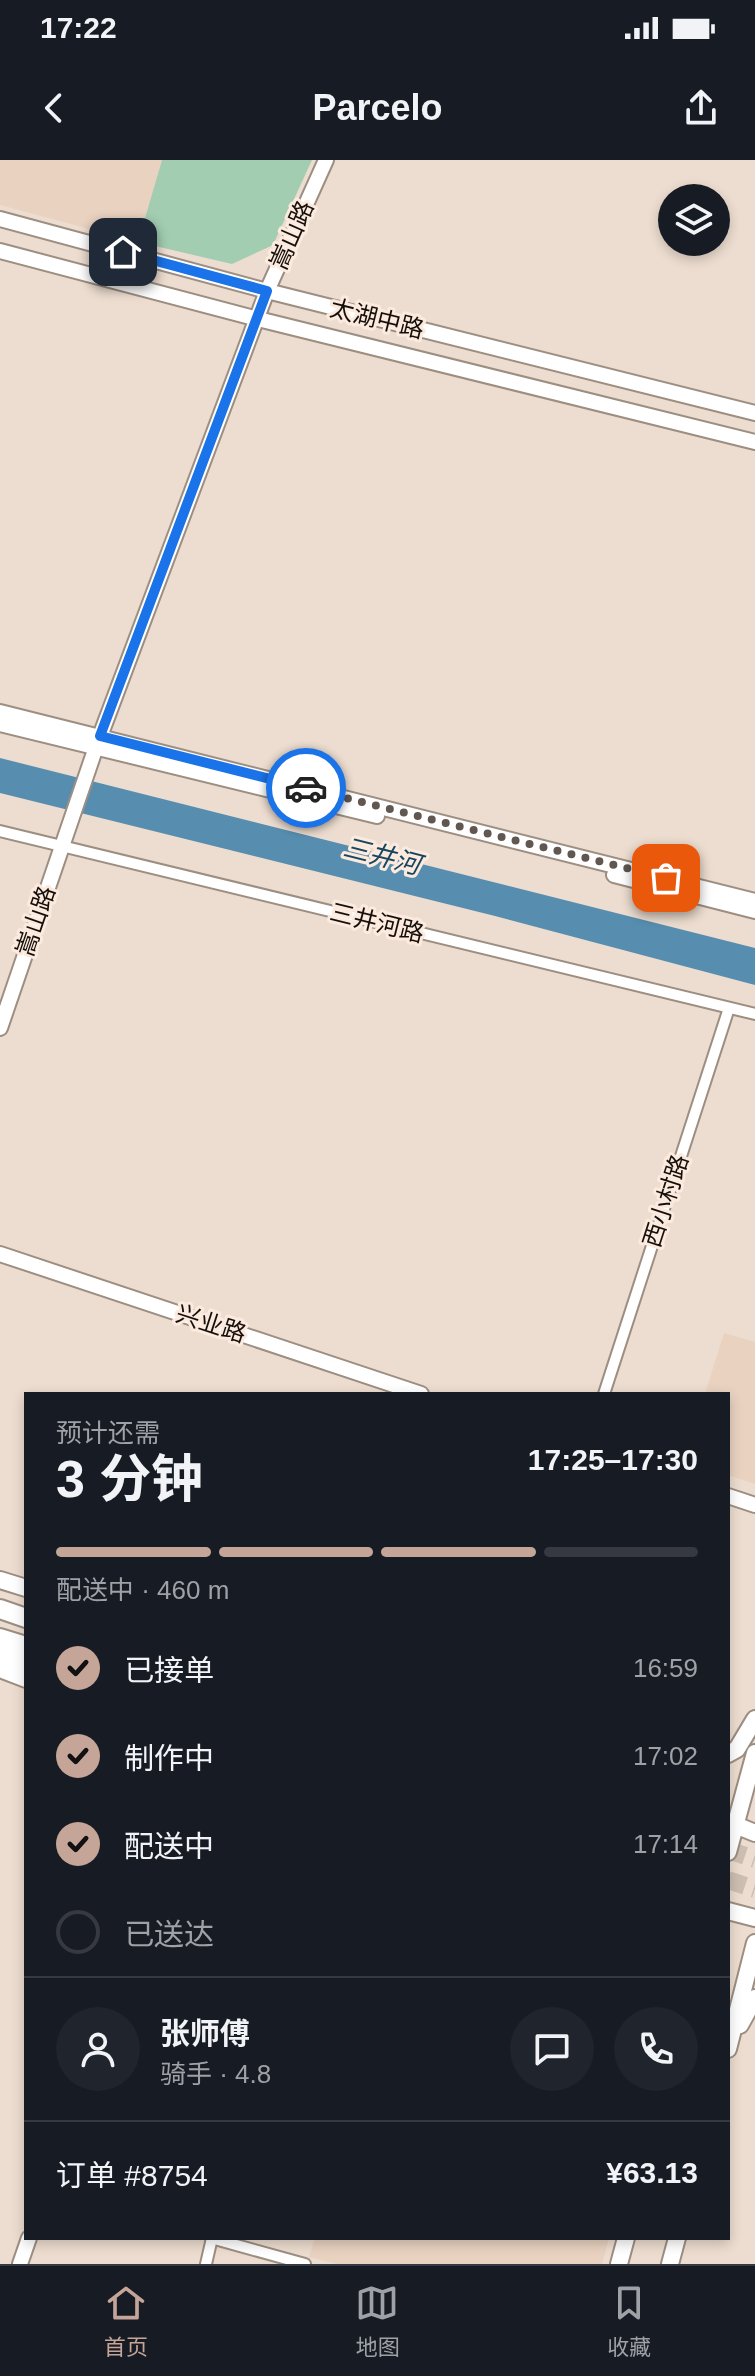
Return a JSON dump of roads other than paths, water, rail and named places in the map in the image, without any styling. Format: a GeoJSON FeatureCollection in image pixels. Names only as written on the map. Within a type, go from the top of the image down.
{"type":"FeatureCollection","features":[{"type":"Feature","properties":{"kind":"highway"},"geometry":{"type":"LineString","coordinates":[[0,1600],[24,1607]]}},
{"type":"Feature","properties":{"kind":"highway"},"geometry":{"type":"LineString","coordinates":[[0,1609],[24,1617]]}},
{"type":"Feature","properties":{"kind":"highway"},"geometry":{"type":"LineString","coordinates":[[0,1638],[24,1645]]}},
{"type":"Feature","properties":{"kind":"highway"},"geometry":{"type":"LineString","coordinates":[[0,1652],[24,1661]]}},
{"type":"Feature","properties":{"kind":"main road","name":"嵩山路"},"geometry":{"type":"LineString","coordinates":[[0,1028],[96,748],[267,291],[326,160]]}},
{"type":"Feature","properties":{"kind":"main road","name":"太湖中路"},"geometry":{"type":"LineString","coordinates":[[0,219],[267,291],[755,413]]}},
{"type":"Feature","properties":{"kind":"main road","name":"太湖中路"},"geometry":{"type":"LineString","coordinates":[[0,251],[258,319],[755,442]]}},
{"type":"Feature","properties":{"kind":"main road"},"geometry":{"type":"LineString","coordinates":[[0,712],[96,748],[755,901]]}},
{"type":"Feature","properties":{"kind":"main road"},"geometry":{"type":"LineString","coordinates":[[0,724],[755,911]]}},
{"type":"Feature","properties":{"kind":"main road","name":"兴业路"},"geometry":{"type":"LineString","coordinates":[[0,1254],[415,1392]]}},
{"type":"Feature","properties":{"kind":"main road"},"geometry":{"type":"LineString","coordinates":[[730,1497],[755,1505]]}},
{"type":"Feature","properties":{"kind":"main road"},"geometry":{"type":"LineString","coordinates":[[0,1580],[24,1587]]}},
{"type":"Feature","properties":{"kind":"main road"},"geometry":{"type":"LineString","coordinates":[[0,1669],[24,1678]]}},
{"type":"Feature","properties":{"kind":"main road"},"geometry":{"type":"LineString","coordinates":[[730,1753],[737,1749],[755,1719]]}},
{"type":"Feature","properties":{"kind":"main road"},"geometry":{"type":"LineString","coordinates":[[755,1753],[732,1824],[755,1833]]}},
{"type":"Feature","properties":{"kind":"main road"},"geometry":{"type":"LineString","coordinates":[[730,1912],[755,1918]]}},
{"type":"Feature","properties":{"kind":"main road"},"geometry":{"type":"LineString","coordinates":[[730,2041],[755,1943]]}},
{"type":"Feature","properties":{"kind":"main road"},"geometry":{"type":"LineString","coordinates":[[730,2050],[740,2023],[755,1998]]}},
{"type":"Feature","properties":{"kind":"main road"},"geometry":{"type":"LineString","coordinates":[[20,2264],[28,2240]]}},
{"type":"Feature","properties":{"kind":"main road"},"geometry":{"type":"LineString","coordinates":[[619,2264],[625,2240]]}},
{"type":"Feature","properties":{"kind":"main road"},"geometry":{"type":"LineString","coordinates":[[670,2264],[676,2240]]}},
{"type":"Feature","properties":{"kind":"street","name":"三井河路"},"geometry":{"type":"LineString","coordinates":[[0,831],[755,1014]]}},
{"type":"Feature","properties":{"kind":"street","name":"西小村路"},"geometry":{"type":"LineString","coordinates":[[605,1392],[729,1008]]}},
{"type":"Feature","properties":{"kind":"street"},"geometry":{"type":"LineString","coordinates":[[206,2264],[211,2240]]}},
{"type":"Feature","properties":{"kind":"street"},"geometry":{"type":"LineString","coordinates":[[218,2240],[305,2264]]}},
{"type":"Feature","properties":{"kind":"water","name":"三井河"},"geometry":{"type":"Polygon","coordinates":[[[0,758],[755,948],[755,985],[495,916],[0,793],[0,758]]]}},
{"type":"Feature","properties":{"kind":"tunnel"},"geometry":{"type":"LineString","coordinates":[[730,1851],[755,1859]]}},
{"type":"Feature","properties":{"kind":"tunnel"},"geometry":{"type":"LineString","coordinates":[[730,1881],[755,1889]]}}]}
